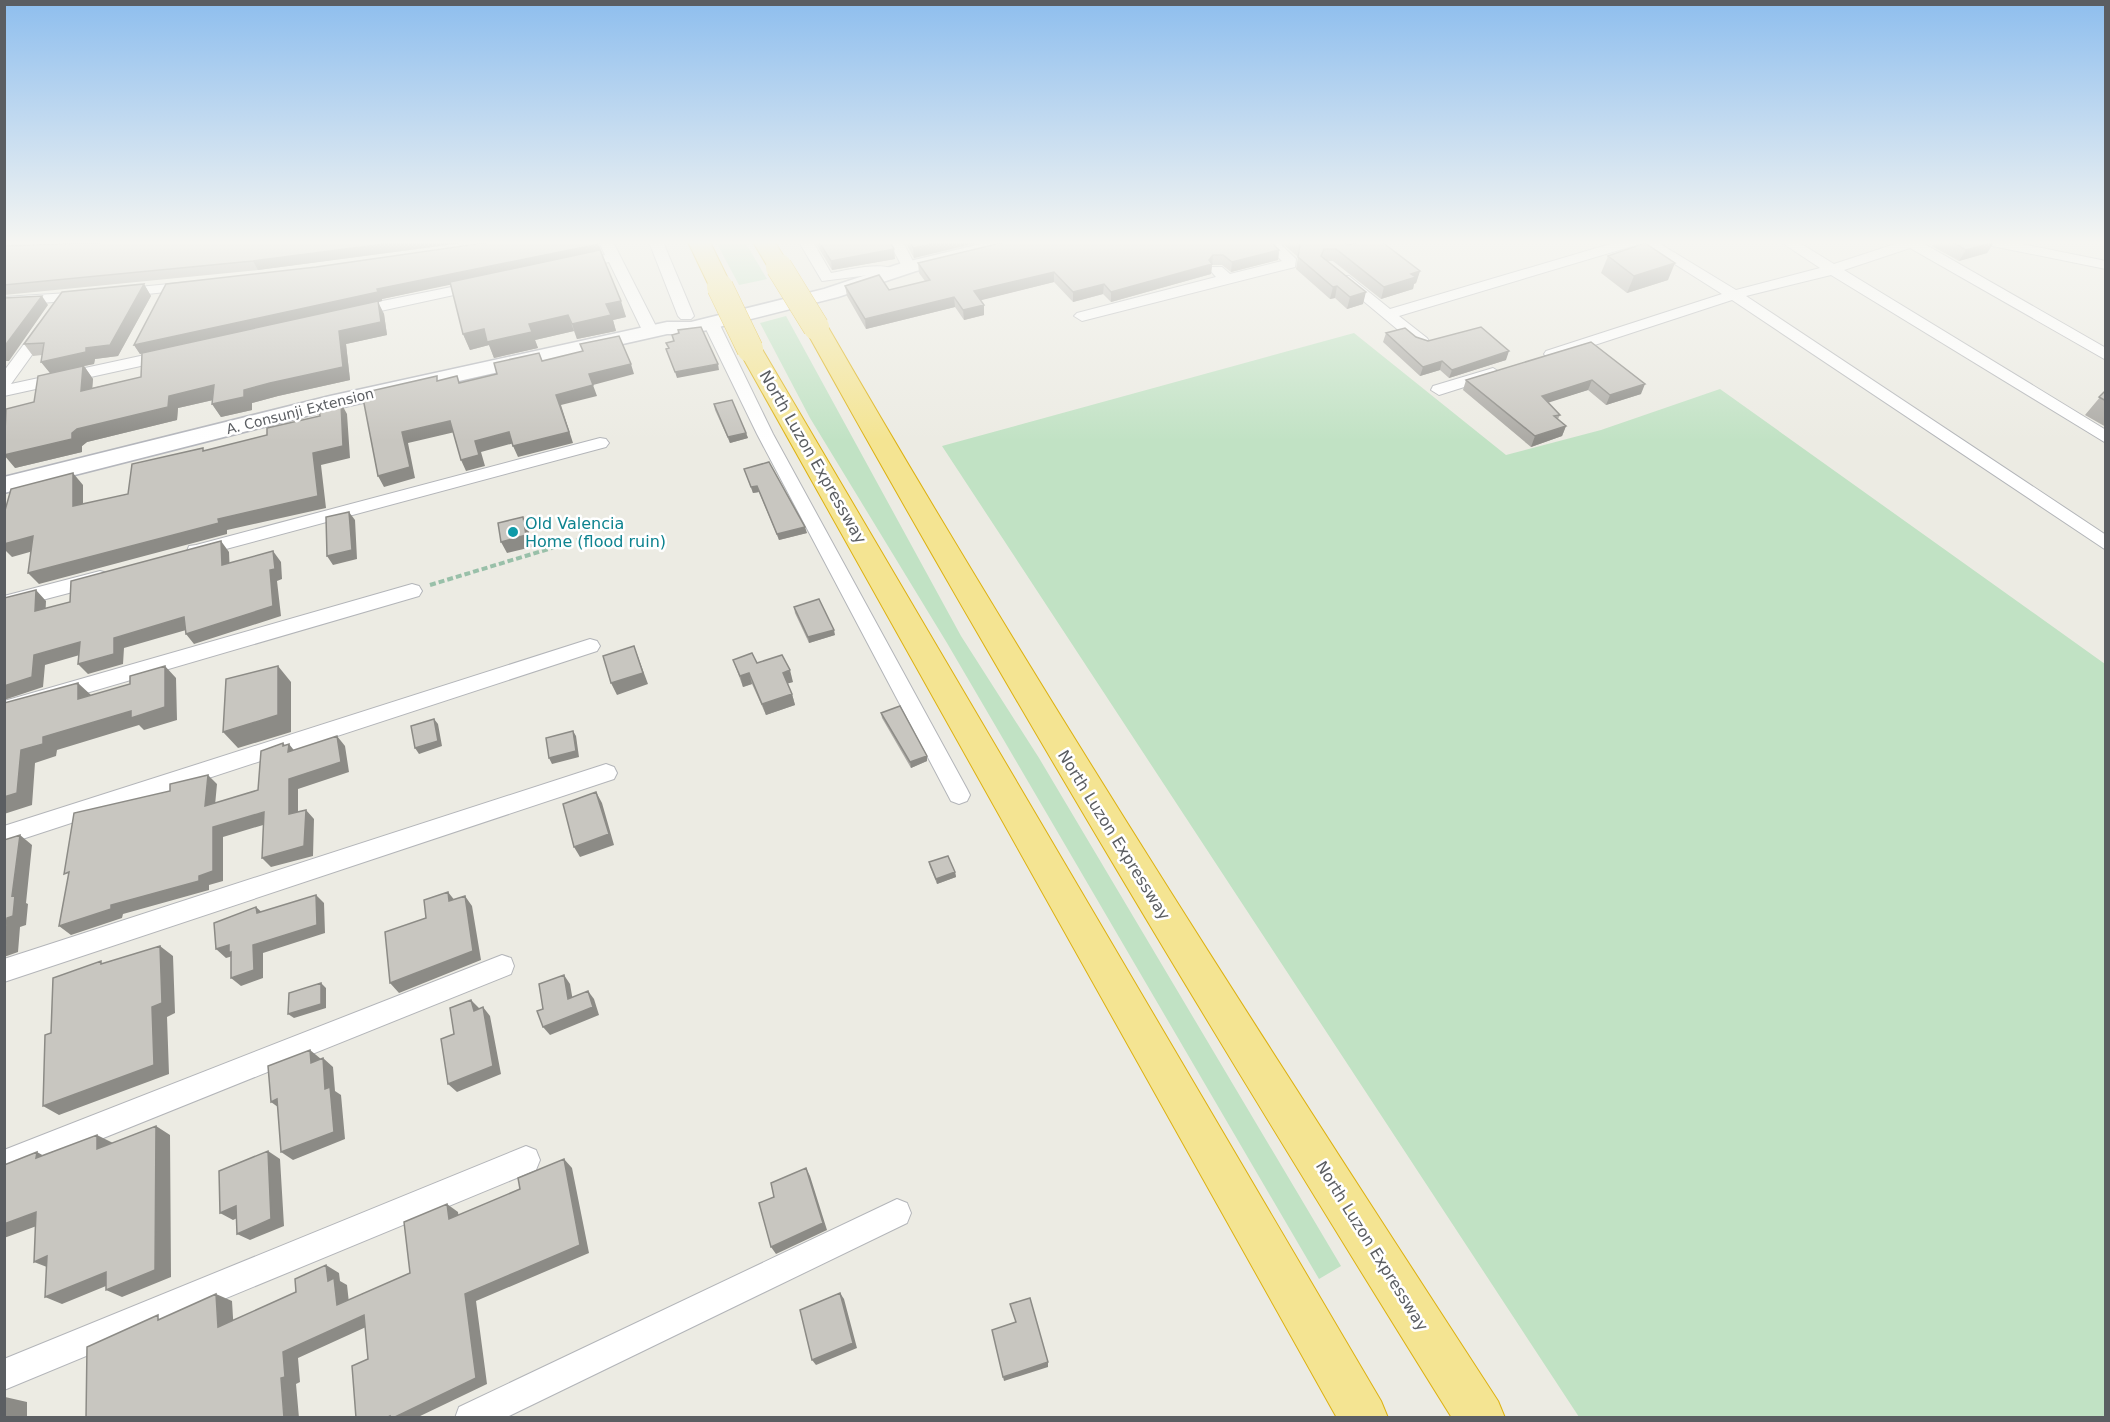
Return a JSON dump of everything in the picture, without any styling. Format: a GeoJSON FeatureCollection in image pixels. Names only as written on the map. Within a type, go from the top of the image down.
{"type":"FeatureCollection","features":[{"type":"Feature","properties":{"kind":"highway","name":"North Luzon Expressway"},"geometry":{"type":"LineString","coordinates":[[730,308],[750,349],[1364,1418]]}},
{"type":"Feature","properties":{"kind":"highway","name":"North Luzon Expressway"},"geometry":{"type":"LineString","coordinates":[[805,308],[910,495],[1061,751],[1481,1418]]}},
{"type":"Feature","properties":{"kind":"main road"},"geometry":{"type":"LineString","coordinates":[[659,330],[686,316],[718,308]]}},
{"type":"Feature","properties":{"kind":"main road"},"geometry":{"type":"LineString","coordinates":[[659,330],[691,328],[770,308]]}},
{"type":"Feature","properties":{"kind":"main road","name":"A. Consunji Extension"},"geometry":{"type":"LineString","coordinates":[[9,490],[330,402],[659,330]]}},
{"type":"Feature","properties":{"kind":"street"},"geometry":{"type":"LineString","coordinates":[[4,383],[56,308]]}},
{"type":"Feature","properties":{"kind":"street"},"geometry":{"type":"LineString","coordinates":[[343,315],[374,308]]}},
{"type":"Feature","properties":{"kind":"street"},"geometry":{"type":"LineString","coordinates":[[646,308],[659,330]]}},
{"type":"Feature","properties":{"kind":"street"},"geometry":{"type":"LineString","coordinates":[[683,308],[686,316]]}},
{"type":"Feature","properties":{"kind":"street"},"geometry":{"type":"LineString","coordinates":[[1082,316],[1112,308]]}},
{"type":"Feature","properties":{"kind":"street"},"geometry":{"type":"LineString","coordinates":[[1380,308],[1421,341]]}},
{"type":"Feature","properties":{"kind":"street"},"geometry":{"type":"LineString","coordinates":[[1388,315],[1410,308]]}},
{"type":"Feature","properties":{"kind":"street"},"geometry":{"type":"LineString","coordinates":[[1541,358],[1692,308]]}},
{"type":"Feature","properties":{"kind":"street"},"geometry":{"type":"LineString","coordinates":[[1753,308],[2106,544]]}},
{"type":"Feature","properties":{"kind":"street"},"geometry":{"type":"LineString","coordinates":[[1894,308],[2106,438]]}},
{"type":"Feature","properties":{"kind":"street"},"geometry":{"type":"LineString","coordinates":[[2026,308],[2106,355]]}},
{"type":"Feature","properties":{"kind":"street"},"geometry":{"type":"LineString","coordinates":[[711,323],[765,434],[959,795]]}},
{"type":"Feature","properties":{"kind":"street"},"geometry":{"type":"LineString","coordinates":[[124,365],[134,346]]}},
{"type":"Feature","properties":{"kind":"street"},"geometry":{"type":"LineString","coordinates":[[4,391],[181,351]]}},
{"type":"Feature","properties":{"kind":"street"},"geometry":{"type":"LineString","coordinates":[[1439,390],[1507,368]]}},
{"type":"Feature","properties":{"kind":"street"},"geometry":{"type":"LineString","coordinates":[[176,557],[600,442]]}},
{"type":"Feature","properties":{"kind":"street"},"geometry":{"type":"LineString","coordinates":[[4,603],[119,572]]}},
{"type":"Feature","properties":{"kind":"street"},"geometry":{"type":"LineString","coordinates":[[4,709],[412,591]]}},
{"type":"Feature","properties":{"kind":"street"},"geometry":{"type":"LineString","coordinates":[[4,836],[590,646]]}},
{"type":"Feature","properties":{"kind":"street"},"geometry":{"type":"LineString","coordinates":[[4,971],[606,773]]}},
{"type":"Feature","properties":{"kind":"street"},"geometry":{"type":"LineString","coordinates":[[4,1164],[502,966]]}},
{"type":"Feature","properties":{"kind":"street"},"geometry":{"type":"LineString","coordinates":[[4,1375],[526,1160]]}},
{"type":"Feature","properties":{"kind":"street"},"geometry":{"type":"LineString","coordinates":[[470,1418],[897,1213]]}},
{"type":"Feature","properties":{"kind":"path"},"geometry":{"type":"LineString","coordinates":[[412,591],[588,537]]}},
{"type":"Feature","properties":{"kind":"green space"},"geometry":{"type":"Polygon","coordinates":[[[786,316],[961,636],[1039,758],[1341,1266],[1319,1279],[947,643],[810,418],[760,323],[786,316]]]}},
{"type":"Feature","properties":{"kind":"green space"},"geometry":{"type":"Polygon","coordinates":[[[1354,333],[1506,455],[1601,430],[1720,389],[2105,664],[2105,1417],[1579,1417],[942,446],[1354,333]]]}},
{"type":"Feature","properties":{"kind":"building"},"geometry":{"type":"Polygon","coordinates":[[[4,308],[33,308],[4,347],[4,308]]]}},
{"type":"Feature","properties":{"kind":"building"},"geometry":{"type":"Polygon","coordinates":[[[50,308],[130,308],[110,345],[86,348],[86,352],[41,362],[44,343],[24,344],[50,308]]]}},
{"type":"Feature","properties":{"kind":"building"},"geometry":{"type":"Polygon","coordinates":[[[153,308],[303,308],[134,345],[153,308]]]}},
{"type":"Feature","properties":{"kind":"building"},"geometry":{"type":"Polygon","coordinates":[[[345,308],[379,308],[381,322],[339,331],[343,367],[244,390],[244,397],[212,404],[214,385],[169,396],[168,407],[77,429],[72,433],[72,439],[4,455],[6,409],[34,402],[38,376],[83,366],[81,391],[141,377],[142,353],[345,308]]]}},
{"type":"Feature","properties":{"kind":"building"},"geometry":{"type":"Polygon","coordinates":[[[457,308],[608,308],[611,315],[572,324],[568,315],[529,324],[532,332],[487,342],[484,329],[463,334],[457,308]]]}},
{"type":"Feature","properties":{"kind":"building"},"geometry":{"type":"Polygon","coordinates":[[[859,308],[908,308],[865,319],[859,308]]]}},
{"type":"Feature","properties":{"kind":"building"},"geometry":{"type":"Polygon","coordinates":[[[701,327],[718,364],[675,372],[666,343],[674,341],[672,335],[679,333],[678,330],[701,327]]]}},
{"type":"Feature","properties":{"kind":"building"},"geometry":{"type":"Polygon","coordinates":[[[1481,327],[1509,351],[1452,370],[1442,361],[1423,367],[1386,333],[1405,328],[1416,337],[1428,341],[1481,327]]]}},
{"type":"Feature","properties":{"kind":"building"},"geometry":{"type":"Polygon","coordinates":[[[619,336],[631,364],[589,374],[593,385],[556,395],[569,432],[513,446],[509,432],[475,441],[479,455],[461,460],[450,421],[402,432],[410,467],[378,476],[362,393],[437,376],[437,381],[457,376],[459,383],[497,374],[494,363],[539,353],[542,361],[583,351],[580,344],[619,336]]]}},
{"type":"Feature","properties":{"kind":"building"},"geometry":{"type":"Polygon","coordinates":[[[1591,342],[1645,384],[1610,395],[1592,380],[1542,396],[1560,415],[1554,416],[1566,426],[1535,436],[1466,380],[1591,342]]]}},
{"type":"Feature","properties":{"kind":"building"},"geometry":{"type":"Polygon","coordinates":[[[2106,390],[2106,401],[2099,397],[2106,390]]]}},
{"type":"Feature","properties":{"kind":"building"},"geometry":{"type":"Polygon","coordinates":[[[732,400],[746,433],[728,437],[714,404],[732,400]]]}},
{"type":"Feature","properties":{"kind":"building"},"geometry":{"type":"Polygon","coordinates":[[[341,403],[343,446],[313,453],[318,496],[218,519],[219,523],[28,573],[33,536],[4,544],[4,514],[11,489],[73,473],[73,506],[128,494],[132,464],[203,448],[203,451],[267,435],[267,428],[320,416],[319,408],[341,403]]]}},
{"type":"Feature","properties":{"kind":"building"},"geometry":{"type":"Polygon","coordinates":[[[769,462],[805,527],[777,534],[757,486],[751,487],[744,469],[769,462]]]}},
{"type":"Feature","properties":{"kind":"building"},"geometry":{"type":"Polygon","coordinates":[[[349,512],[352,550],[327,556],[326,517],[349,512]]]}},
{"type":"Feature","properties":{"kind":"building"},"geometry":{"type":"Polygon","coordinates":[[[523,517],[526,535],[501,542],[498,523],[523,517]]]}},
{"type":"Feature","properties":{"kind":"building"},"geometry":{"type":"Polygon","coordinates":[[[221,541],[222,565],[273,551],[275,569],[270,570],[273,606],[186,634],[184,617],[114,638],[114,654],[78,664],[80,642],[34,655],[32,677],[4,686],[4,598],[36,590],[35,611],[70,602],[71,581],[221,541]]]}},
{"type":"Feature","properties":{"kind":"building"},"geometry":{"type":"Polygon","coordinates":[[[819,599],[834,630],[808,637],[794,607],[819,599]]]}},
{"type":"Feature","properties":{"kind":"building"},"geometry":{"type":"Polygon","coordinates":[[[634,646],[643,673],[611,683],[603,656],[634,646]]]}},
{"type":"Feature","properties":{"kind":"building"},"geometry":{"type":"Polygon","coordinates":[[[752,653],[757,663],[782,655],[790,670],[783,673],[792,694],[762,704],[749,673],[740,676],[733,660],[752,653]]]}},
{"type":"Feature","properties":{"kind":"building"},"geometry":{"type":"Polygon","coordinates":[[[165,666],[165,707],[131,718],[131,711],[43,737],[43,744],[21,750],[17,793],[4,797],[4,703],[78,683],[78,699],[130,684],[130,676],[165,666]]]}},
{"type":"Feature","properties":{"kind":"building"},"geometry":{"type":"Polygon","coordinates":[[[278,666],[278,715],[223,732],[226,679],[278,666]]]}},
{"type":"Feature","properties":{"kind":"building"},"geometry":{"type":"Polygon","coordinates":[[[900,706],[927,756],[910,762],[881,713],[900,706]]]}},
{"type":"Feature","properties":{"kind":"building"},"geometry":{"type":"Polygon","coordinates":[[[434,719],[438,741],[415,748],[411,726],[434,719]]]}},
{"type":"Feature","properties":{"kind":"building"},"geometry":{"type":"Polygon","coordinates":[[[573,731],[576,751],[549,758],[546,738],[573,731]]]}},
{"type":"Feature","properties":{"kind":"building"},"geometry":{"type":"Polygon","coordinates":[[[337,736],[341,762],[289,779],[289,814],[306,810],[304,846],[262,858],[264,812],[213,827],[213,871],[199,876],[199,881],[111,905],[111,909],[59,926],[69,872],[64,874],[74,813],[170,791],[170,784],[208,775],[205,806],[258,790],[261,751],[283,743],[283,746],[289,744],[288,752],[337,736]]]}},
{"type":"Feature","properties":{"kind":"building"},"geometry":{"type":"Polygon","coordinates":[[[596,792],[609,834],[574,847],[563,804],[596,792]]]}},
{"type":"Feature","properties":{"kind":"building"},"geometry":{"type":"Polygon","coordinates":[[[20,835],[12,896],[15,895],[13,916],[7,918],[4,943],[4,840],[20,835]]]}},
{"type":"Feature","properties":{"kind":"building"},"geometry":{"type":"Polygon","coordinates":[[[948,856],[955,872],[936,879],[929,862],[948,856]]]}},
{"type":"Feature","properties":{"kind":"building"},"geometry":{"type":"Polygon","coordinates":[[[448,892],[449,901],[465,896],[473,951],[390,983],[385,932],[426,918],[424,900],[448,892]]]}},
{"type":"Feature","properties":{"kind":"building"},"geometry":{"type":"Polygon","coordinates":[[[316,895],[317,925],[253,945],[254,970],[231,978],[229,945],[216,949],[214,923],[256,907],[257,913],[316,895]]]}},
{"type":"Feature","properties":{"kind":"building"},"geometry":{"type":"Polygon","coordinates":[[[160,946],[162,1003],[152,1007],[154,1065],[43,1106],[45,1035],[51,1033],[53,978],[101,961],[101,964],[160,946]]]}},
{"type":"Feature","properties":{"kind":"building"},"geometry":{"type":"Polygon","coordinates":[[[564,975],[568,999],[588,991],[593,1007],[543,1027],[537,1011],[543,1009],[539,984],[564,975]]]}},
{"type":"Feature","properties":{"kind":"building"},"geometry":{"type":"Polygon","coordinates":[[[321,983],[321,1004],[288,1014],[289,993],[321,983]]]}},
{"type":"Feature","properties":{"kind":"building"},"geometry":{"type":"Polygon","coordinates":[[[471,1000],[474,1011],[483,1007],[493,1066],[448,1084],[441,1039],[454,1034],[450,1008],[471,1000]]]}},
{"type":"Feature","properties":{"kind":"building"},"geometry":{"type":"Polygon","coordinates":[[[310,1050],[311,1063],[323,1058],[325,1089],[330,1087],[334,1132],[281,1152],[277,1099],[271,1102],[268,1066],[310,1050]]]}},
{"type":"Feature","properties":{"kind":"building"},"geometry":{"type":"Polygon","coordinates":[[[156,1126],[155,1270],[106,1290],[106,1272],[45,1297],[47,1256],[34,1262],[36,1212],[4,1224],[4,1165],[37,1152],[36,1158],[97,1135],[97,1149],[156,1126]]]}},
{"type":"Feature","properties":{"kind":"building"},"geometry":{"type":"Polygon","coordinates":[[[268,1151],[271,1219],[237,1234],[236,1206],[220,1213],[219,1171],[268,1151]]]}},
{"type":"Feature","properties":{"kind":"building"},"geometry":{"type":"Polygon","coordinates":[[[564,1159],[580,1245],[465,1294],[476,1378],[393,1418],[390,1416],[356,1418],[352,1366],[368,1359],[364,1315],[283,1352],[285,1377],[281,1378],[284,1418],[86,1418],[87,1347],[158,1315],[158,1320],[216,1294],[218,1327],[296,1292],[295,1279],[326,1265],[328,1281],[334,1278],[337,1305],[410,1273],[404,1222],[447,1204],[449,1219],[520,1189],[518,1178],[564,1159]]]}},
{"type":"Feature","properties":{"kind":"building"},"geometry":{"type":"Polygon","coordinates":[[[806,1168],[823,1223],[771,1247],[759,1203],[774,1197],[771,1183],[806,1168]]]}},
{"type":"Feature","properties":{"kind":"building"},"geometry":{"type":"Polygon","coordinates":[[[840,1293],[853,1343],[812,1360],[800,1310],[840,1293]]]}},
{"type":"Feature","properties":{"kind":"building"},"geometry":{"type":"Polygon","coordinates":[[[1030,1298],[1048,1362],[1003,1377],[992,1330],[1016,1322],[1010,1304],[1030,1298]]]}},
{"type":"Feature","properties":{"kind":"place","name":"Old Valencia Home (flood ruin)"},"geometry":{"type":"Point","coordinates":[513,532]}}]}
